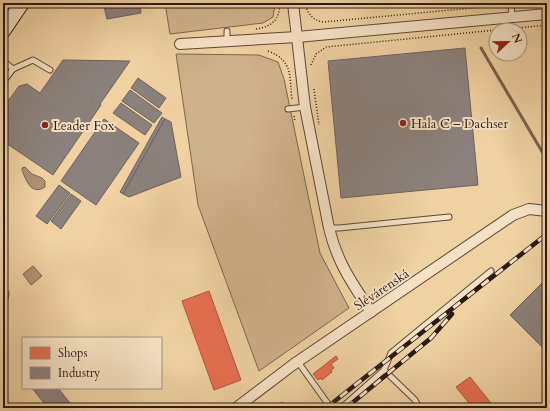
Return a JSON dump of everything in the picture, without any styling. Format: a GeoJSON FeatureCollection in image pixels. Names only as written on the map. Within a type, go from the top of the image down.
{"type":"FeatureCollection","features":[{"type":"Feature","properties":{"kind":"main road"},"geometry":{"type":"LineString","coordinates":[[3,31],[22,3]]}},
{"type":"Feature","properties":{"kind":"street"},"geometry":{"type":"LineString","coordinates":[[293,3],[305,107],[328,228],[340,262],[371,312]]}},
{"type":"Feature","properties":{"kind":"street"},"geometry":{"type":"LineString","coordinates":[[180,44],[297,37],[547,14]]}},
{"type":"Feature","properties":{"kind":"street","name":"Slévárenská"},"geometry":{"type":"LineString","coordinates":[[236,408],[298,362],[513,215],[529,209],[547,211]]}},
{"type":"Feature","properties":{"kind":"lane"},"geometry":{"type":"LineString","coordinates":[[511,4],[512,17]]}},
{"type":"Feature","properties":{"kind":"lane"},"geometry":{"type":"LineString","coordinates":[[227,31],[228,42]]}},
{"type":"Feature","properties":{"kind":"lane"},"geometry":{"type":"LineString","coordinates":[[3,82],[13,69],[33,60],[50,70]]}},
{"type":"Feature","properties":{"kind":"lane"},"geometry":{"type":"LineString","coordinates":[[3,61],[13,69]]}},
{"type":"Feature","properties":{"kind":"lane"},"geometry":{"type":"LineString","coordinates":[[291,109],[305,107]]}},
{"type":"Feature","properties":{"kind":"lane"},"geometry":{"type":"LineString","coordinates":[[328,228],[449,217]]}},
{"type":"Feature","properties":{"kind":"lane"},"geometry":{"type":"LineString","coordinates":[[341,408],[384,370],[391,353],[491,270]]}},
{"type":"Feature","properties":{"kind":"lane"},"geometry":{"type":"LineString","coordinates":[[3,289],[6,293],[3,307]]}},
{"type":"Feature","properties":{"kind":"lane"},"geometry":{"type":"LineString","coordinates":[[298,362],[331,408]]}},
{"type":"Feature","properties":{"kind":"lane"},"geometry":{"type":"LineString","coordinates":[[384,370],[415,400],[419,408]]}},
{"type":"Feature","properties":{"kind":"path"},"geometry":{"type":"LineString","coordinates":[[249,29],[266,27],[272,23],[280,12],[280,3]]}},
{"type":"Feature","properties":{"kind":"path"},"geometry":{"type":"LineString","coordinates":[[305,3],[306,10],[311,16],[316,20],[324,22],[528,3]]}},
{"type":"Feature","properties":{"kind":"path"},"geometry":{"type":"LineString","coordinates":[[528,27],[547,25]]}},
{"type":"Feature","properties":{"kind":"path"},"geometry":{"type":"LineString","coordinates":[[311,68],[312,60],[316,54],[326,47],[488,31]]}},
{"type":"Feature","properties":{"kind":"path"},"geometry":{"type":"LineString","coordinates":[[268,51],[276,54],[287,64],[291,109],[295,121]]}},
{"type":"Feature","properties":{"kind":"path"},"geometry":{"type":"LineString","coordinates":[[313,86],[320,131]]}},
{"type":"Feature","properties":{"kind":"shaded area"},"geometry":{"type":"Polygon","coordinates":[[[165,3],[275,4],[273,17],[263,23],[170,34],[165,3]]]}},
{"type":"Feature","properties":{"kind":"shaded area"},"geometry":{"type":"Polygon","coordinates":[[[176,54],[259,55],[278,62],[284,79],[320,253],[349,308],[259,371],[198,205],[176,54]]]}},
{"type":"Feature","properties":{"kind":"shaded area"},"geometry":{"type":"Polygon","coordinates":[[[25,167],[32,174],[42,178],[45,181],[45,187],[36,190],[30,186],[22,170],[22,168],[25,167]]]}},
{"type":"Feature","properties":{"kind":"shaded area"},"geometry":{"type":"Polygon","coordinates":[[[33,266],[42,276],[31,285],[23,274],[33,266]]]}},
{"type":"Feature","properties":{"kind":"building: Shops"},"geometry":{"type":"Polygon","coordinates":[[[209,291],[241,380],[214,390],[182,301],[209,291]]]}},
{"type":"Feature","properties":{"kind":"building: Shops"},"geometry":{"type":"Polygon","coordinates":[[[336,356],[338,359],[331,364],[334,368],[331,370],[332,372],[322,380],[321,378],[318,380],[313,374],[336,356]]]}},
{"type":"Feature","properties":{"kind":"building: Shops"},"geometry":{"type":"Polygon","coordinates":[[[470,377],[495,408],[473,408],[456,387],[470,377]]]}},
{"type":"Feature","properties":{"kind":"building: Industry"},"geometry":{"type":"Polygon","coordinates":[[[103,3],[140,3],[141,13],[107,19],[103,3]]]}},
{"type":"Feature","properties":{"kind":"building: Industry","name":"Hala C – Dachser"},"geometry":{"type":"Polygon","coordinates":[[[465,48],[478,185],[341,198],[328,61],[465,48]]]}},
{"type":"Feature","properties":{"kind":"building: Industry","name":"Leader Fox"},"geometry":{"type":"Polygon","coordinates":[[[63,60],[130,61],[53,175],[3,141],[3,108],[19,86],[27,84],[40,93],[63,60]]]}},
{"type":"Feature","properties":{"kind":"building: Industry"},"geometry":{"type":"Polygon","coordinates":[[[138,78],[166,98],[159,108],[131,88],[138,78]]]}},
{"type":"Feature","properties":{"kind":"building: Industry"},"geometry":{"type":"Polygon","coordinates":[[[130,90],[162,113],[154,123],[122,101],[130,90]]]}},
{"type":"Feature","properties":{"kind":"building: Industry"},"geometry":{"type":"Polygon","coordinates":[[[121,103],[152,125],[145,135],[113,113],[121,103]]]}},
{"type":"Feature","properties":{"kind":"building: Industry"},"geometry":{"type":"Polygon","coordinates":[[[162,117],[165,119],[123,194],[120,192],[162,117]]]}},
{"type":"Feature","properties":{"kind":"building: Industry"},"geometry":{"type":"Polygon","coordinates":[[[104,119],[139,143],[96,205],[61,181],[104,119]]]}},
{"type":"Feature","properties":{"kind":"building: Industry"},"geometry":{"type":"Polygon","coordinates":[[[165,119],[171,122],[181,177],[129,197],[123,194],[165,119]]]}},
{"type":"Feature","properties":{"kind":"building: Industry"},"geometry":{"type":"Polygon","coordinates":[[[59,185],[70,193],[47,224],[36,216],[59,185]]]}},
{"type":"Feature","properties":{"kind":"building: Industry"},"geometry":{"type":"Polygon","coordinates":[[[71,194],[81,201],[61,229],[51,221],[71,194]]]}},
{"type":"Feature","properties":{"kind":"building: Industry"},"geometry":{"type":"Polygon","coordinates":[[[547,278],[547,352],[510,315],[547,278]]]}},
{"type":"Feature","properties":{"kind":"building: Industry"},"geometry":{"type":"Polygon","coordinates":[[[33,389],[59,389],[74,408],[50,408],[49,406],[47,407],[33,389]]]}},
{"type":"Feature","properties":{"kind":"waterway"},"geometry":{"type":"LineString","coordinates":[[481,48],[547,160]]}},
{"type":"Feature","properties":{"kind":"railway"},"geometry":{"type":"LineString","coordinates":[[326,408],[547,234]]}},
{"type":"Feature","properties":{"kind":"railway"},"geometry":{"type":"LineString","coordinates":[[346,408],[431,338],[452,314]]}},
{"type":"Feature","properties":{"kind":"place","name":"Hala C – Dachser"},"geometry":{"type":"Point","coordinates":[403,123]}},
{"type":"Feature","properties":{"kind":"place","name":"Leader Fox"},"geometry":{"type":"Point","coordinates":[45,125]}}]}
